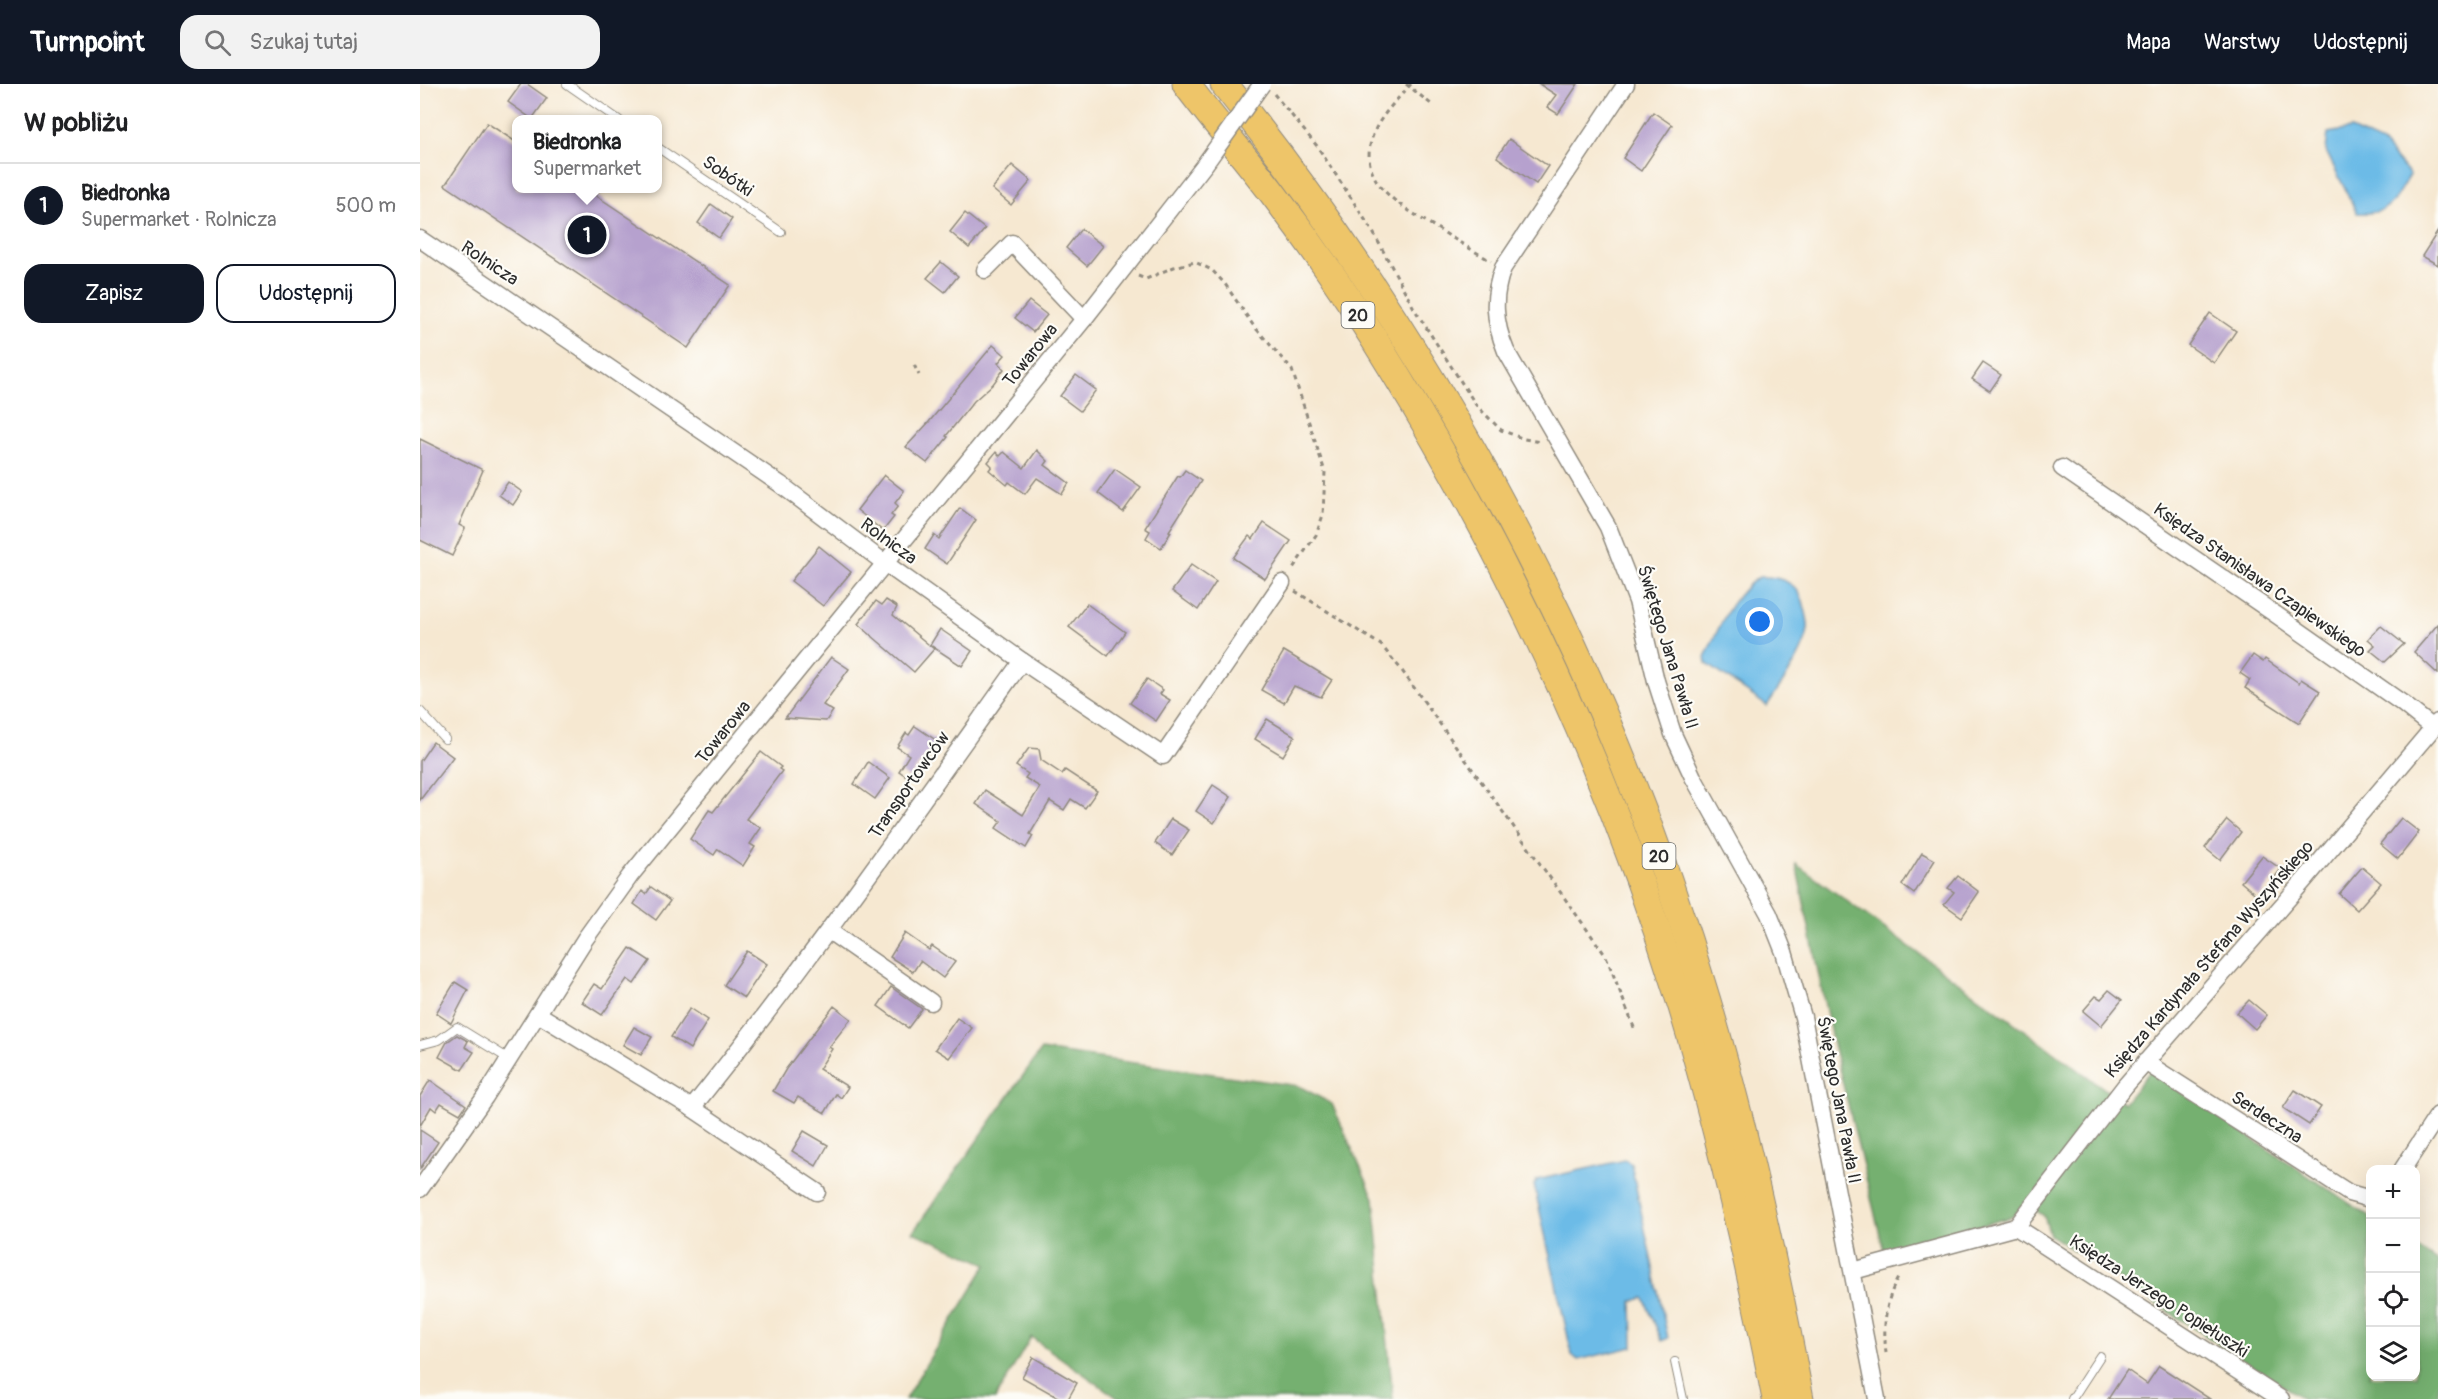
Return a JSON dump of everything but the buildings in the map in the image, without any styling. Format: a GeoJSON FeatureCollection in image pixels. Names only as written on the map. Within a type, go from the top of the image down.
{"type":"FeatureCollection","features":[{"type":"Feature","properties":{"kind":"main road"},"geometry":{"type":"LineString","coordinates":[[1168,84],[1174,90],[1190,89]]}},
{"type":"Feature","properties":{"kind":"main road","name":"20"},"geometry":{"type":"LineString","coordinates":[[1224,84],[1256,123],[1333,229],[1414,351],[1520,541],[1556,610],[1594,695],[1630,780],[1669,884],[1707,999],[1759,1195],[1800,1399]]}},
{"type":"Feature","properties":{"kind":"main road","name":"20"},"geometry":{"type":"LineString","coordinates":[[1190,89],[1277,198],[1391,366],[1492,542],[1533,624],[1570,706],[1606,790],[1644,893],[1682,1007],[1734,1201],[1776,1399]]}},
{"type":"Feature","properties":{"kind":"street","name":"Towarowa"},"geometry":{"type":"LineString","coordinates":[[420,1189],[485,1097],[585,939],[630,876],[1084,320],[1204,164],[1262,84]]}},
{"type":"Feature","properties":{"kind":"street","name":"Świętego Jana Pawła II"},"geometry":{"type":"LineString","coordinates":[[1626,84],[1503,268],[1494,298],[1500,336],[1608,527],[1637,601],[1660,698],[1673,734],[1693,777],[1769,914],[1785,952],[1803,1017],[1877,1399]]}},
{"type":"Feature","properties":{"kind":"street","name":"Rolnicza"},"geometry":{"type":"LineString","coordinates":[[420,239],[780,484],[886,564],[1022,661],[1163,756],[1282,583]]}},
{"type":"Feature","properties":{"kind":"street","name":"Towarowa"},"geometry":{"type":"LineString","coordinates":[[985,270],[1012,243],[1084,320]]}},
{"type":"Feature","properties":{"kind":"street","name":"Księdza Stanisława Czapiewskiego"},"geometry":{"type":"LineString","coordinates":[[2062,468],[2435,725]]}},
{"type":"Feature","properties":{"kind":"street","name":"Transportowców"},"geometry":{"type":"LineString","coordinates":[[692,1108],[767,1015],[1022,661]]}},
{"type":"Feature","properties":{"kind":"street","name":"Księdza Kardynała Stefana Wyszyńskiego"},"geometry":{"type":"LineString","coordinates":[[2016,1227],[2145,1062],[2307,877],[2435,725]]}},
{"type":"Feature","properties":{"kind":"street"},"geometry":{"type":"LineString","coordinates":[[829,931],[931,1002]]}},
{"type":"Feature","properties":{"kind":"street"},"geometry":{"type":"LineString","coordinates":[[538,1014],[692,1108],[818,1192]]}},
{"type":"Feature","properties":{"kind":"street","name":"Serdeczna"},"geometry":{"type":"LineString","coordinates":[[2145,1062],[2349,1193],[2366,1198]]}},
{"type":"Feature","properties":{"kind":"street"},"geometry":{"type":"LineString","coordinates":[[2405,1165],[2438,1114]]}},
{"type":"Feature","properties":{"kind":"street"},"geometry":{"type":"LineString","coordinates":[[1853,1271],[2016,1227]]}},
{"type":"Feature","properties":{"kind":"street","name":"Księdza Jerzego Popiełuszki"},"geometry":{"type":"LineString","coordinates":[[2016,1227],[2281,1399]]}},
{"type":"Feature","properties":{"kind":"lane"},"geometry":{"type":"LineString","coordinates":[[567,84],[612,115]]}},
{"type":"Feature","properties":{"kind":"lane","name":"Sobótki"},"geometry":{"type":"LineString","coordinates":[[662,150],[781,232]]}},
{"type":"Feature","properties":{"kind":"lane"},"geometry":{"type":"LineString","coordinates":[[420,711],[445,739]]}},
{"type":"Feature","properties":{"kind":"lane"},"geometry":{"type":"LineString","coordinates":[[420,1045],[439,1040],[457,1027],[509,1059]]}},
{"type":"Feature","properties":{"kind":"lane"},"geometry":{"type":"LineString","coordinates":[[2072,1399],[2100,1356]]}},
{"type":"Feature","properties":{"kind":"lane"},"geometry":{"type":"LineString","coordinates":[[1675,1362],[1683,1399]]}},
{"type":"Feature","properties":{"kind":"path"},"geometry":{"type":"LineString","coordinates":[[1431,104],[1408,85],[1385,114],[1372,139],[1371,164],[1381,188],[1401,207],[1503,268]]}},
{"type":"Feature","properties":{"kind":"path"},"geometry":{"type":"LineString","coordinates":[[1282,104],[1317,146],[1344,187],[1373,232],[1415,310],[1476,405],[1501,430],[1524,439],[1561,445]]}},
{"type":"Feature","properties":{"kind":"path"},"geometry":{"type":"LineString","coordinates":[[1127,266],[1138,276],[1146,279],[1174,267],[1195,262],[1212,270],[1225,284],[1253,325],[1293,370],[1324,472],[1323,515],[1316,535],[1282,583],[1381,645],[1400,668],[1606,956],[1635,1030]]}},
{"type":"Feature","properties":{"kind":"path"},"geometry":{"type":"LineString","coordinates":[[914,365],[919,375]]}},
{"type":"Feature","properties":{"kind":"path"},"geometry":{"type":"LineString","coordinates":[[1887,1359],[1884,1336],[1886,1309],[1893,1287],[1903,1270]]}},
{"type":"Feature","properties":{"kind":"green space"},"geometry":{"type":"Polygon","coordinates":[[[1796,864],[2124,1103],[2150,1071],[2366,1214],[2366,1381],[2420,1381],[2420,1250],[2438,1262],[2438,1399],[2303,1399],[2050,1235],[2044,1216],[2025,1203],[2012,1217],[1884,1251],[1832,1040],[1796,864]]]}},
{"type":"Feature","properties":{"kind":"green space"},"geometry":{"type":"Polygon","coordinates":[[[1041,1050],[1299,1086],[1332,1104],[1374,1198],[1393,1399],[1119,1399],[1031,1337],[995,1399],[905,1399],[987,1264],[913,1232],[1041,1050]]]}},
{"type":"Feature","properties":{"kind":"water"},"geometry":{"type":"Polygon","coordinates":[[[2351,129],[2382,143],[2410,175],[2390,205],[2377,212],[2357,213],[2326,151],[2328,133],[2351,129]]]}},
{"type":"Feature","properties":{"kind":"water"},"geometry":{"type":"Polygon","coordinates":[[[1759,577],[1786,581],[1796,589],[1803,601],[1808,626],[1806,639],[1797,659],[1767,706],[1706,663],[1705,657],[1733,603],[1740,593],[1759,577]]]}},
{"type":"Feature","properties":{"kind":"water"},"geometry":{"type":"Polygon","coordinates":[[[1625,1160],[1631,1164],[1668,1338],[1662,1341],[1644,1298],[1632,1301],[1633,1347],[1578,1360],[1572,1355],[1534,1185],[1537,1180],[1625,1160]]]}},
{"type":"Feature","properties":{"kind":"place","name":"Biedronka"},"geometry":{"type":"Point","coordinates":[587,235]}}]}
